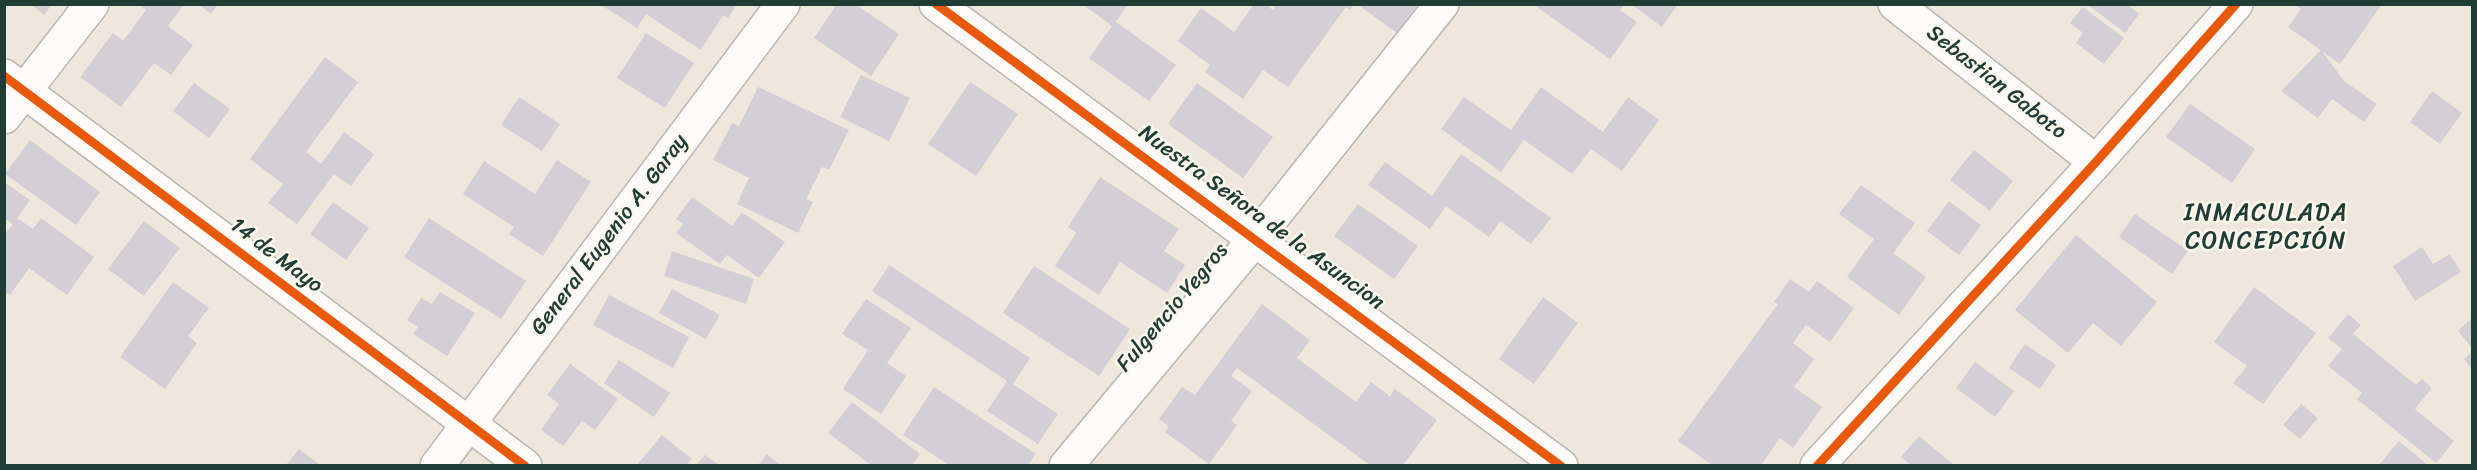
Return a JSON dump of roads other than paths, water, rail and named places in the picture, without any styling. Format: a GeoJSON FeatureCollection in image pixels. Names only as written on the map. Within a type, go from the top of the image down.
{"type":"FeatureCollection","features":[{"type":"Feature","properties":{"kind":"street"},"geometry":{"type":"LineString","coordinates":[[4,117],[14,84],[92,4]]}},
{"type":"Feature","properties":{"kind":"street","name":"General Eugenio A. Garay"},"geometry":{"type":"LineString","coordinates":[[437,465],[783,4]]}},
{"type":"Feature","properties":{"kind":"street","name":"Nuestra Señora de la Asuncion"},"geometry":{"type":"LineString","coordinates":[[936,4],[1561,465]]}},
{"type":"Feature","properties":{"kind":"street","name":"Fulgencio Yegros"},"geometry":{"type":"LineString","coordinates":[[1066,465],[1256,238],[1442,4]]}},
{"type":"Feature","properties":{"kind":"street","name":"Sebastian Gaboto"},"geometry":{"type":"LineString","coordinates":[[1895,4],[2096,162]]}},
{"type":"Feature","properties":{"kind":"street"},"geometry":{"type":"LineString","coordinates":[[1817,465],[2096,162],[2236,4]]}},
{"type":"Feature","properties":{"kind":"street","name":"14 de Mayo"},"geometry":{"type":"LineString","coordinates":[[14,84],[525,465]]}},
{"type":"Feature","properties":{"kind":"district","name":"INMACULADA CONCEPCIÓN"},"geometry":{"type":"Point","coordinates":[2266,228]}}]}
